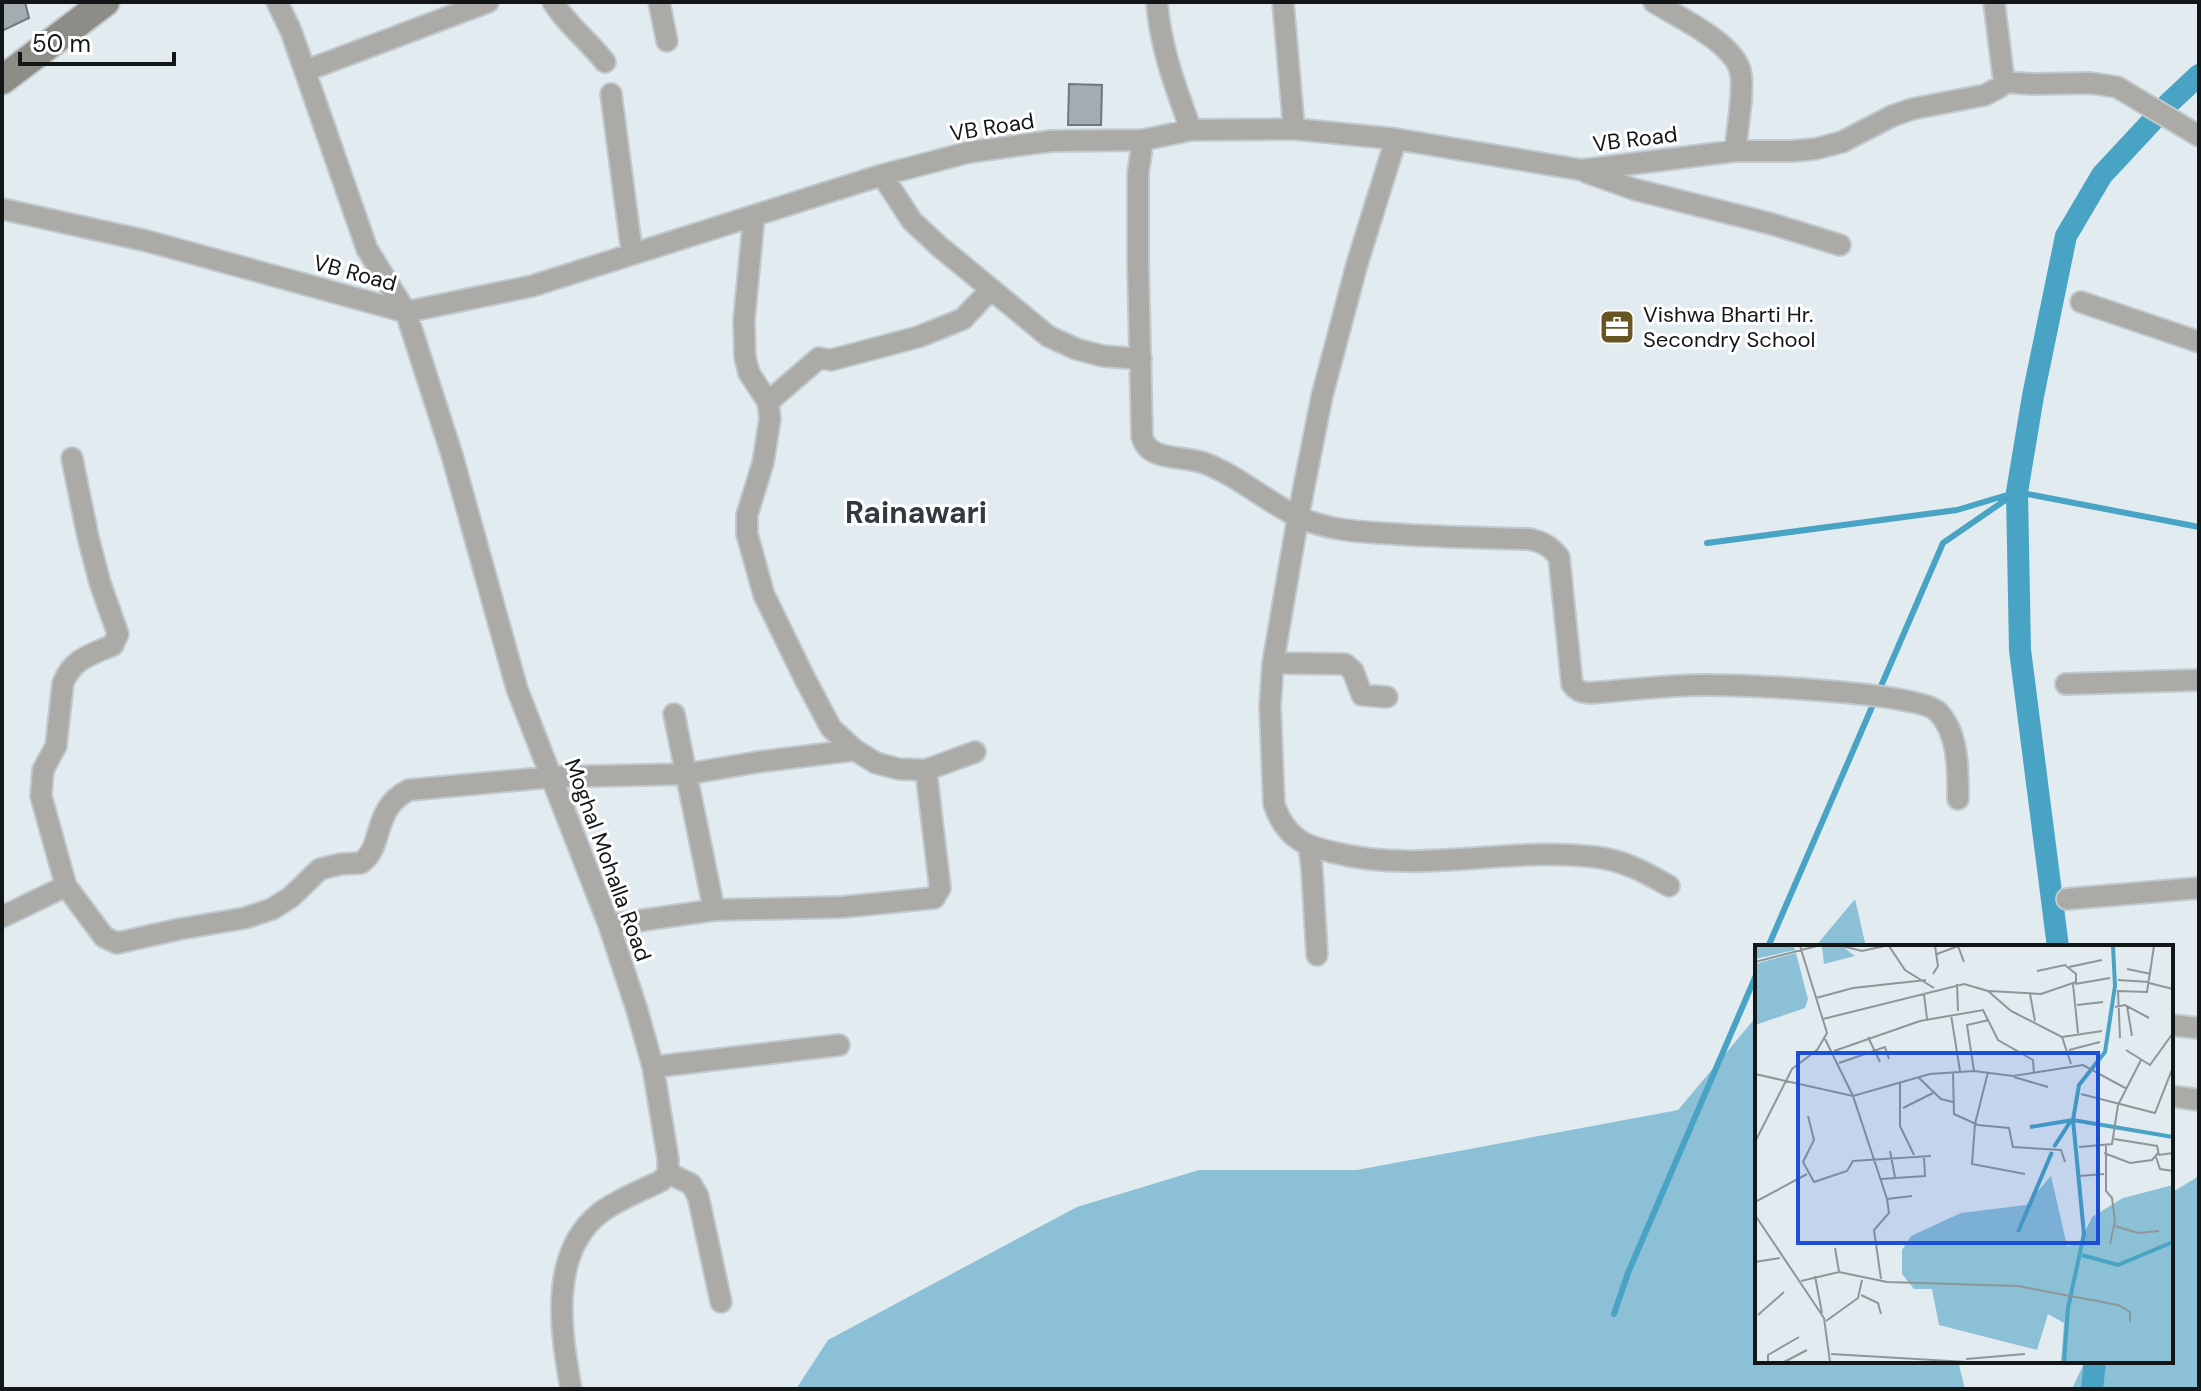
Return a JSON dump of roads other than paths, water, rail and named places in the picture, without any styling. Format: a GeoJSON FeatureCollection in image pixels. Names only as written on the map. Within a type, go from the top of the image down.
{"type":"FeatureCollection","features":[{"type":"Feature","properties":{"kind":"main road"},"geometry":{"type":"LineString","coordinates":[[2,80],[105,2]]}},
{"type":"Feature","properties":{"kind":"street","name":"Moghal Mohalla Road"},"geometry":{"type":"LineString","coordinates":[[277,2],[291,31],[367,249],[406,312],[452,455],[517,689],[609,925],[653,1067],[668,1173]]}},
{"type":"Feature","properties":{"kind":"street"},"geometry":{"type":"LineString","coordinates":[[305,71],[488,2]]}},
{"type":"Feature","properties":{"kind":"street"},"geometry":{"type":"LineString","coordinates":[[553,2],[574,30],[605,62]]}},
{"type":"Feature","properties":{"kind":"street"},"geometry":{"type":"LineString","coordinates":[[659,2],[667,41]]}},
{"type":"Feature","properties":{"kind":"street"},"geometry":{"type":"LineString","coordinates":[[1157,2],[1165,55],[1191,130]]}},
{"type":"Feature","properties":{"kind":"street"},"geometry":{"type":"LineString","coordinates":[[1283,2],[1294,129]]}},
{"type":"Feature","properties":{"kind":"street"},"geometry":{"type":"LineString","coordinates":[[1654,2],[1717,42],[1736,62],[1741,72],[1741,84],[1735,151]]}},
{"type":"Feature","properties":{"kind":"street"},"geometry":{"type":"LineString","coordinates":[[1994,2],[2004,82],[2090,83],[2117,87],[2199,136]]}},
{"type":"Feature","properties":{"kind":"street","name":"VB Road"},"geometry":{"type":"LineString","coordinates":[[2,209],[147,241],[406,312],[532,286],[882,175],[970,152],[1051,141],[1143,140],[1191,130],[1294,129],[1396,139],[1582,170],[1735,151],[1793,151],[1842,142],[1892,116],[1912,109],[1985,95],[2004,82]]}},
{"type":"Feature","properties":{"kind":"street"},"geometry":{"type":"LineString","coordinates":[[611,94],[632,253]]}},
{"type":"Feature","properties":{"kind":"street"},"geometry":{"type":"LineString","coordinates":[[1396,139],[1357,264],[1322,396],[1298,517],[1273,663],[1270,706],[1274,804],[1283,825],[1296,838],[1309,846],[1341,854],[1382,860],[1432,861],[1552,854],[1595,856],[1628,864],[1669,886]]}},
{"type":"Feature","properties":{"kind":"street"},"geometry":{"type":"LineString","coordinates":[[1143,140],[1138,173],[1138,263],[1142,437],[1145,447],[1153,453],[1200,461],[1219,469],[1298,517],[1325,527],[1435,537],[1529,539],[1551,547],[1559,557],[1572,684],[1580,692],[1706,685],[1866,694],[1931,707],[1949,731],[1957,763],[1958,799]]}},
{"type":"Feature","properties":{"kind":"street"},"geometry":{"type":"LineString","coordinates":[[1582,170],[1633,189],[1772,224],[1840,245]]}},
{"type":"Feature","properties":{"kind":"street"},"geometry":{"type":"LineString","coordinates":[[882,175],[912,221],[1048,336],[1076,349],[1103,356],[1141,359]]}},
{"type":"Feature","properties":{"kind":"street"},"geometry":{"type":"LineString","coordinates":[[754,216],[744,320],[745,357],[749,373],[768,402],[770,419],[763,463],[747,515],[747,534],[764,595],[831,728],[855,750],[876,763],[899,769],[926,770],[975,752]]}},
{"type":"Feature","properties":{"kind":"street"},"geometry":{"type":"LineString","coordinates":[[768,402],[819,358],[831,360],[918,337],[963,319],[991,289]]}},
{"type":"Feature","properties":{"kind":"street"},"geometry":{"type":"LineString","coordinates":[[2081,302],[2199,342]]}},
{"type":"Feature","properties":{"kind":"street"},"geometry":{"type":"LineString","coordinates":[[72,458],[100,583],[118,634],[113,645],[77,661],[67,673],[63,683],[56,746],[43,770],[41,796],[66,886],[97,930],[117,943],[245,918],[272,909],[291,897],[320,869],[361,863],[366,860],[385,812],[393,801],[409,790],[552,777],[687,774],[855,750]]}},
{"type":"Feature","properties":{"kind":"street"},"geometry":{"type":"LineString","coordinates":[[1273,663],[1345,664],[1353,671],[1362,695],[1387,697]]}},
{"type":"Feature","properties":{"kind":"street"},"geometry":{"type":"LineString","coordinates":[[2066,684],[2199,680]]}},
{"type":"Feature","properties":{"kind":"street"},"geometry":{"type":"LineString","coordinates":[[674,714],[714,910]]}},
{"type":"Feature","properties":{"kind":"street"},"geometry":{"type":"LineString","coordinates":[[609,925],[714,910],[843,907],[934,898],[940,888],[926,770]]}},
{"type":"Feature","properties":{"kind":"street"},"geometry":{"type":"LineString","coordinates":[[1309,846],[1317,955]]}},
{"type":"Feature","properties":{"kind":"street"},"geometry":{"type":"LineString","coordinates":[[2,917],[66,886]]}},
{"type":"Feature","properties":{"kind":"street"},"geometry":{"type":"LineString","coordinates":[[2067,899],[2199,888]]}},
{"type":"Feature","properties":{"kind":"street"},"geometry":{"type":"LineString","coordinates":[[2173,1025],[2199,1028]]}},
{"type":"Feature","properties":{"kind":"street"},"geometry":{"type":"LineString","coordinates":[[653,1067],[839,1045]]}},
{"type":"Feature","properties":{"kind":"street"},"geometry":{"type":"LineString","coordinates":[[2173,1096],[2199,1100]]}},
{"type":"Feature","properties":{"kind":"street"},"geometry":{"type":"LineString","coordinates":[[571,1389],[562,1326],[562,1296],[567,1265],[577,1239],[601,1212],[661,1181],[668,1173],[691,1184],[698,1196],[721,1302]]}},
{"type":"Feature","properties":{"kind":"waterway"},"geometry":{"type":"LineString","coordinates":[[2058,945],[2020,650],[2017,492],[2066,236],[2102,175],[2199,75]]}},
{"type":"Feature","properties":{"kind":"waterway"},"geometry":{"type":"LineString","coordinates":[[1707,543],[1957,510],[2017,492],[2199,527]]}},
{"type":"Feature","properties":{"kind":"waterway"},"geometry":{"type":"LineString","coordinates":[[1769,945],[1943,543],[2017,492]]}},
{"type":"Feature","properties":{"kind":"waterway"},"geometry":{"type":"LineString","coordinates":[[1614,1314],[1628,1273],[1755,978]]}},
{"type":"Feature","properties":{"kind":"waterway"},"geometry":{"type":"LineString","coordinates":[[2092,1389],[2095,1363]]}},
{"type":"Feature","properties":{"kind":"place","name":"Vishwa Bharti Hr. Secondry School"},"geometry":{"type":"Point","coordinates":[1617,327]}},
{"type":"Feature","properties":{"kind":"district","name":"Rainawari"},"geometry":{"type":"Point","coordinates":[916,512]}}]}
